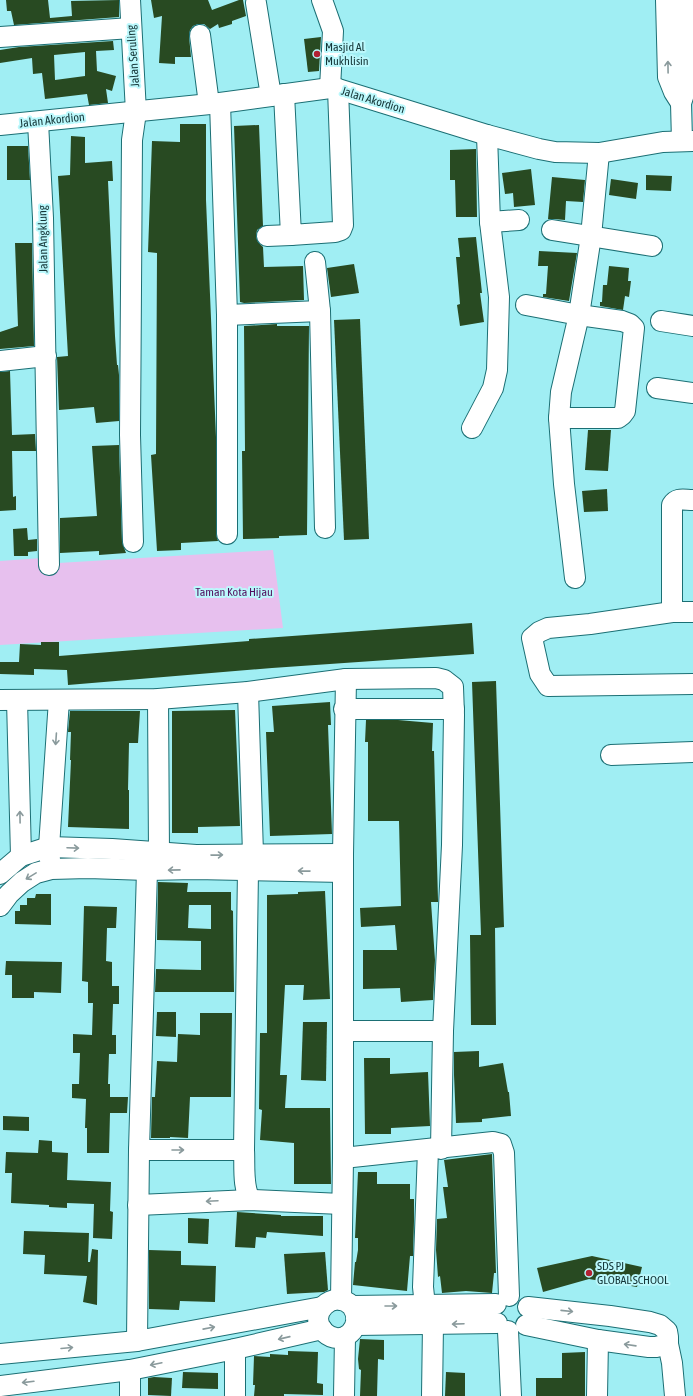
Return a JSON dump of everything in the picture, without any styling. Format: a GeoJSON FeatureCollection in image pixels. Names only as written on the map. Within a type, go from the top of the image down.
{"type":"FeatureCollection","features":[{"type":"Feature","properties":{"kind":"street","name":"Jalan Seruling"},"geometry":{"type":"LineString","coordinates":[[130,0],[136,112],[132,140],[130,420],[133,542]]}},
{"type":"Feature","properties":{"kind":"street"},"geometry":{"type":"LineString","coordinates":[[267,236],[335,232],[343,228],[334,89],[333,31],[322,0]]}},
{"type":"Feature","properties":{"kind":"street"},"geometry":{"type":"LineString","coordinates":[[666,0],[668,77],[674,92],[681,103],[687,141]]}},
{"type":"Feature","properties":{"kind":"street"},"geometry":{"type":"LineString","coordinates":[[681,103],[685,85],[683,0]]}},
{"type":"Feature","properties":{"kind":"street"},"geometry":{"type":"LineString","coordinates":[[256,3],[278,95],[291,234]]}},
{"type":"Feature","properties":{"kind":"street"},"geometry":{"type":"LineString","coordinates":[[0,37],[131,28]]}},
{"type":"Feature","properties":{"kind":"street"},"geometry":{"type":"LineString","coordinates":[[200,35],[214,103],[227,315],[227,534]]}},
{"type":"Feature","properties":{"kind":"street","name":"Jalan Akordion"},"geometry":{"type":"LineString","coordinates":[[1,120],[38,122],[334,89],[487,135],[547,151],[599,153],[662,142],[687,141]]}},
{"type":"Feature","properties":{"kind":"street","name":"Jalan Angklung"},"geometry":{"type":"LineString","coordinates":[[38,122],[43,218],[49,566]]}},
{"type":"Feature","properties":{"kind":"street"},"geometry":{"type":"LineString","coordinates":[[472,428],[493,388],[497,370],[499,297],[490,222],[487,135]]}},
{"type":"Feature","properties":{"kind":"street"},"geometry":{"type":"LineString","coordinates":[[575,578],[558,418],[561,392],[579,315],[591,236],[599,153]]}},
{"type":"Feature","properties":{"kind":"street"},"geometry":{"type":"LineString","coordinates":[[490,222],[519,220]]}},
{"type":"Feature","properties":{"kind":"street"},"geometry":{"type":"LineString","coordinates":[[552,230],[652,246]]}},
{"type":"Feature","properties":{"kind":"street"},"geometry":{"type":"LineString","coordinates":[[315,262],[320,311],[325,528]]}},
{"type":"Feature","properties":{"kind":"street"},"geometry":{"type":"LineString","coordinates":[[526,304],[579,315],[622,321],[630,324],[634,328],[625,411],[622,415],[618,418],[558,418]]}},
{"type":"Feature","properties":{"kind":"street"},"geometry":{"type":"LineString","coordinates":[[227,315],[320,311]]}},
{"type":"Feature","properties":{"kind":"street"},"geometry":{"type":"LineString","coordinates":[[661,321],[693,326]]}},
{"type":"Feature","properties":{"kind":"street"},"geometry":{"type":"LineString","coordinates":[[0,361],[46,356]]}},
{"type":"Feature","properties":{"kind":"street"},"geometry":{"type":"LineString","coordinates":[[657,388],[693,393]]}},
{"type":"Feature","properties":{"kind":"street"},"geometry":{"type":"LineString","coordinates":[[672,612],[672,505],[679,499],[693,500]]}},
{"type":"Feature","properties":{"kind":"street"},"geometry":{"type":"LineString","coordinates":[[693,612],[672,612],[590,624],[548,628],[539,632],[532,638],[540,674],[548,686],[693,684]]}},
{"type":"Feature","properties":{"kind":"street"},"geometry":{"type":"LineString","coordinates":[[21,856],[8,700],[158,699],[248,692],[346,679],[436,678],[444,680],[453,687],[452,845],[443,1031],[423,1287],[425,1306]]}},
{"type":"Feature","properties":{"kind":"street"},"geometry":{"type":"LineString","coordinates":[[344,1396],[351,1331],[356,1314],[347,1303],[342,1204],[344,709],[346,679]]}},
{"type":"Feature","properties":{"kind":"street"},"geometry":{"type":"LineString","coordinates":[[248,692],[251,862],[244,1150],[245,1188],[247,1195],[251,1200]]}},
{"type":"Feature","properties":{"kind":"street"},"geometry":{"type":"LineString","coordinates":[[158,699],[159,853]]}},
{"type":"Feature","properties":{"kind":"street"},"geometry":{"type":"LineString","coordinates":[[51,869],[49,847],[59,700]]}},
{"type":"Feature","properties":{"kind":"street"},"geometry":{"type":"LineString","coordinates":[[344,709],[454,709]]}},
{"type":"Feature","properties":{"kind":"street"},"geometry":{"type":"LineString","coordinates":[[611,755],[693,752]]}},
{"type":"Feature","properties":{"kind":"street"},"geometry":{"type":"LineString","coordinates":[[0,874],[21,856],[49,847],[112,849],[159,853],[196,862]]}},
{"type":"Feature","properties":{"kind":"street"},"geometry":{"type":"LineString","coordinates":[[0,906],[9,894],[22,882],[36,873],[51,869],[88,868],[147,870],[196,862],[343,863]]}},
{"type":"Feature","properties":{"kind":"street"},"geometry":{"type":"LineString","coordinates":[[137,1341],[139,1150],[147,870]]}},
{"type":"Feature","properties":{"kind":"street"},"geometry":{"type":"LineString","coordinates":[[343,1031],[443,1031]]}},
{"type":"Feature","properties":{"kind":"street"},"geometry":{"type":"LineString","coordinates":[[343,1158],[497,1142],[503,1148],[511,1314],[511,1396]]}},
{"type":"Feature","properties":{"kind":"street"},"geometry":{"type":"LineString","coordinates":[[139,1150],[244,1150]]}},
{"type":"Feature","properties":{"kind":"street"},"geometry":{"type":"LineString","coordinates":[[138,1205],[251,1200],[342,1204]]}},
{"type":"Feature","properties":{"kind":"street"},"geometry":{"type":"LineString","coordinates":[[0,1354],[137,1341],[322,1307],[331,1301],[425,1306],[511,1314],[650,1322],[660,1325],[667,1331],[675,1396]]}},
{"type":"Feature","properties":{"kind":"street"},"geometry":{"type":"LineString","coordinates":[[322,1307],[319,1323],[326,1334],[334,1338],[351,1331],[433,1324],[511,1314],[598,1340],[648,1348],[668,1344]]}},
{"type":"Feature","properties":{"kind":"street"},"geometry":{"type":"LineString","coordinates":[[432,1396],[433,1324]]}},
{"type":"Feature","properties":{"kind":"street"},"geometry":{"type":"LineString","coordinates":[[0,1386],[130,1370],[236,1349],[322,1329]]}},
{"type":"Feature","properties":{"kind":"street"},"geometry":{"type":"LineString","coordinates":[[182,1333],[186,1358]]}},
{"type":"Feature","properties":{"kind":"street"},"geometry":{"type":"LineString","coordinates":[[597,1396],[598,1340]]}},
{"type":"Feature","properties":{"kind":"street"},"geometry":{"type":"LineString","coordinates":[[235,1396],[236,1349]]}},
{"type":"Feature","properties":{"kind":"street"},"geometry":{"type":"LineString","coordinates":[[130,1370],[130,1396]]}},
{"type":"Feature","properties":{"kind":"green space","name":"Taman Kota Hijau"},"geometry":{"type":"Polygon","coordinates":[[[273,550],[283,628],[0,645],[0,561],[42,558],[42,564],[273,550]]]}},
{"type":"Feature","properties":{"kind":"building"},"geometry":{"type":"Polygon","coordinates":[[[6,0],[48,0],[50,18],[72,16],[71,1],[119,0],[119,17],[14,25],[11,11],[7,11],[6,0]]]}},
{"type":"Feature","properties":{"kind":"building"},"geometry":{"type":"Polygon","coordinates":[[[151,0],[208,0],[212,10],[239,0],[243,0],[246,16],[232,21],[232,24],[219,28],[218,24],[210,29],[204,24],[193,26],[190,30],[189,36],[191,57],[175,57],[175,64],[159,63],[162,16],[154,18],[151,0]]]}},
{"type":"Feature","properties":{"kind":"building","name":"Masjid Al Mukhlisin"},"geometry":{"type":"Polygon","coordinates":[[[321,37],[319,71],[308,72],[304,39],[321,37]]]}},
{"type":"Feature","properties":{"kind":"building"},"geometry":{"type":"Polygon","coordinates":[[[113,41],[114,50],[96,51],[97,71],[116,76],[112,91],[106,89],[108,103],[89,105],[87,94],[45,99],[42,73],[33,74],[32,58],[0,63],[0,50],[19,47],[113,41]],[[85,52],[54,55],[55,80],[85,76],[85,52]]]}},
{"type":"Feature","properties":{"kind":"building"},"geometry":{"type":"Polygon","coordinates":[[[180,124],[206,124],[206,200],[216,437],[216,534],[218,541],[181,543],[181,550],[157,551],[151,455],[156,454],[157,253],[148,252],[152,141],[180,142],[180,124]]]}},
{"type":"Feature","properties":{"kind":"building"},"geometry":{"type":"Polygon","coordinates":[[[259,125],[263,226],[257,230],[256,237],[258,242],[263,247],[264,267],[303,266],[304,300],[240,302],[234,126],[259,125]]]}},
{"type":"Feature","properties":{"kind":"building"},"geometry":{"type":"Polygon","coordinates":[[[71,136],[85,137],[85,163],[112,161],[113,181],[108,181],[115,336],[119,375],[119,421],[96,423],[94,407],[59,410],[57,357],[68,356],[58,176],[70,175],[71,136]]]}},
{"type":"Feature","properties":{"kind":"building"},"geometry":{"type":"Polygon","coordinates":[[[7,146],[28,146],[30,180],[7,180],[7,146]]]}},
{"type":"Feature","properties":{"kind":"building"},"geometry":{"type":"Polygon","coordinates":[[[476,149],[477,217],[456,217],[455,180],[450,180],[450,150],[476,149]]]}},
{"type":"Feature","properties":{"kind":"building"},"geometry":{"type":"Polygon","coordinates":[[[531,169],[535,205],[514,207],[513,193],[505,194],[502,173],[531,169]]]}},
{"type":"Feature","properties":{"kind":"building"},"geometry":{"type":"Polygon","coordinates":[[[646,175],[672,176],[671,191],[646,190],[646,175]]]}},
{"type":"Feature","properties":{"kind":"building"},"geometry":{"type":"Polygon","coordinates":[[[552,177],[585,180],[583,202],[566,201],[565,220],[548,219],[552,177]]]}},
{"type":"Feature","properties":{"kind":"building"},"geometry":{"type":"Polygon","coordinates":[[[611,179],[638,183],[636,199],[609,195],[611,179]]]}},
{"type":"Feature","properties":{"kind":"building"},"geometry":{"type":"Polygon","coordinates":[[[476,237],[482,293],[480,293],[484,322],[460,326],[457,305],[460,304],[456,257],[460,257],[458,238],[476,237]]]}},
{"type":"Feature","properties":{"kind":"building"},"geometry":{"type":"Polygon","coordinates":[[[15,243],[32,243],[34,346],[0,349],[0,332],[18,326],[15,243]]]}},
{"type":"Feature","properties":{"kind":"building"},"geometry":{"type":"Polygon","coordinates":[[[539,251],[577,253],[569,301],[543,297],[543,294],[546,294],[548,266],[538,266],[539,251]]]}},
{"type":"Feature","properties":{"kind":"building"},"geometry":{"type":"Polygon","coordinates":[[[354,264],[359,293],[331,297],[327,268],[354,264]]]}},
{"type":"Feature","properties":{"kind":"building"},"geometry":{"type":"Polygon","coordinates":[[[609,266],[629,268],[628,281],[631,281],[629,297],[625,296],[623,310],[600,306],[600,302],[602,302],[603,285],[607,285],[609,266]]]}},
{"type":"Feature","properties":{"kind":"building"},"geometry":{"type":"Polygon","coordinates":[[[360,319],[369,539],[344,540],[334,320],[360,319]]]}},
{"type":"Feature","properties":{"kind":"building"},"geometry":{"type":"Polygon","coordinates":[[[277,324],[277,326],[309,326],[307,535],[279,536],[279,538],[243,539],[242,451],[245,451],[244,326],[277,324]]]}},
{"type":"Feature","properties":{"kind":"building"},"geometry":{"type":"Polygon","coordinates":[[[10,371],[12,435],[35,434],[36,451],[12,451],[13,497],[16,496],[16,510],[0,511],[0,372],[10,371]]]}},
{"type":"Feature","properties":{"kind":"building"},"geometry":{"type":"Polygon","coordinates":[[[588,430],[611,430],[608,471],[585,470],[588,430]]]}},
{"type":"Feature","properties":{"kind":"building"},"geometry":{"type":"Polygon","coordinates":[[[119,445],[122,542],[126,553],[99,555],[99,551],[60,553],[60,518],[97,516],[92,446],[119,445]]]}},
{"type":"Feature","properties":{"kind":"building"},"geometry":{"type":"Polygon","coordinates":[[[607,489],[608,511],[584,512],[582,491],[607,489]]]}},
{"type":"Feature","properties":{"kind":"building"},"geometry":{"type":"Polygon","coordinates":[[[27,528],[28,540],[37,539],[37,551],[28,552],[28,556],[14,556],[13,529],[27,528]]]}},
{"type":"Feature","properties":{"kind":"building"},"geometry":{"type":"Polygon","coordinates":[[[472,623],[474,654],[272,668],[68,685],[67,670],[34,669],[34,675],[0,674],[0,662],[19,662],[20,644],[41,645],[41,642],[59,642],[59,656],[249,641],[249,639],[472,623]]]}},
{"type":"Feature","properties":{"kind":"building"},"geometry":{"type":"Polygon","coordinates":[[[496,681],[504,927],[495,928],[496,1025],[471,1025],[470,935],[481,935],[472,682],[496,681]]]}},
{"type":"Feature","properties":{"kind":"building"},"geometry":{"type":"Polygon","coordinates":[[[330,702],[331,725],[328,725],[332,834],[270,836],[266,732],[274,732],[272,706],[330,702]]]}},
{"type":"Feature","properties":{"kind":"building"},"geometry":{"type":"Polygon","coordinates":[[[235,710],[240,826],[198,827],[198,833],[172,833],[172,711],[235,710]]]}},
{"type":"Feature","properties":{"kind":"building"},"geometry":{"type":"Polygon","coordinates":[[[70,711],[140,711],[138,743],[129,743],[129,829],[68,827],[71,760],[71,732],[68,732],[70,711]]]}},
{"type":"Feature","properties":{"kind":"building"},"geometry":{"type":"Polygon","coordinates":[[[366,720],[398,720],[433,723],[432,751],[434,751],[438,902],[431,902],[435,960],[433,1000],[401,1002],[400,988],[363,989],[363,950],[397,950],[395,925],[361,927],[360,908],[401,906],[399,821],[368,821],[368,742],[365,742],[366,720]]]}},
{"type":"Feature","properties":{"kind":"building"},"geometry":{"type":"Polygon","coordinates":[[[158,882],[188,883],[187,892],[231,892],[231,910],[233,911],[234,992],[155,992],[156,969],[201,970],[201,941],[157,940],[158,882]],[[189,905],[188,928],[211,929],[211,905],[189,905]]]}},
{"type":"Feature","properties":{"kind":"building"},"geometry":{"type":"Polygon","coordinates":[[[325,891],[330,999],[303,1000],[304,985],[285,985],[280,1075],[287,1075],[285,1108],[330,1108],[331,1184],[294,1184],[294,1143],[260,1140],[262,1110],[259,1109],[260,1033],[267,1033],[267,895],[325,891]]]}},
{"type":"Feature","properties":{"kind":"building"},"geometry":{"type":"Polygon","coordinates":[[[36,894],[51,894],[51,925],[15,924],[15,911],[20,911],[20,905],[27,905],[27,898],[35,898],[36,894]]]}},
{"type":"Feature","properties":{"kind":"building"},"geometry":{"type":"Polygon","coordinates":[[[84,906],[117,907],[116,928],[107,928],[106,961],[112,962],[112,986],[119,986],[119,1004],[113,1004],[112,1035],[116,1035],[116,1054],[109,1054],[108,1084],[110,1084],[110,1097],[128,1097],[127,1113],[110,1113],[109,1153],[87,1153],[87,1128],[85,1128],[86,1099],[72,1098],[72,1084],[79,1084],[80,1053],[73,1053],[73,1034],[92,1035],[93,1003],[88,1003],[88,982],[82,981],[84,906]]]}},
{"type":"Feature","properties":{"kind":"building"},"geometry":{"type":"Polygon","coordinates":[[[6,961],[62,962],[61,993],[34,992],[34,998],[12,998],[12,975],[5,975],[6,961]]]}},
{"type":"Feature","properties":{"kind":"building"},"geometry":{"type":"Polygon","coordinates":[[[157,1012],[176,1012],[176,1037],[156,1036],[157,1012]]]}},
{"type":"Feature","properties":{"kind":"building"},"geometry":{"type":"Polygon","coordinates":[[[200,1013],[232,1013],[231,1097],[190,1097],[188,1138],[151,1138],[152,1097],[155,1097],[157,1061],[177,1062],[178,1034],[200,1035],[200,1013]]]}},
{"type":"Feature","properties":{"kind":"building"},"geometry":{"type":"Polygon","coordinates":[[[303,1022],[327,1022],[326,1081],[301,1080],[303,1022]]]}},
{"type":"Feature","properties":{"kind":"building"},"geometry":{"type":"Polygon","coordinates":[[[479,1051],[479,1067],[503,1063],[509,1092],[511,1116],[482,1119],[482,1122],[456,1123],[454,1052],[479,1051]]]}},
{"type":"Feature","properties":{"kind":"building"},"geometry":{"type":"Polygon","coordinates":[[[364,1058],[390,1058],[390,1074],[428,1072],[430,1126],[391,1128],[391,1134],[365,1134],[364,1058]]]}},
{"type":"Feature","properties":{"kind":"building"},"geometry":{"type":"Polygon","coordinates":[[[3,1116],[29,1117],[29,1131],[3,1130],[3,1116]]]}},
{"type":"Feature","properties":{"kind":"building"},"geometry":{"type":"Polygon","coordinates":[[[39,1140],[52,1141],[52,1152],[68,1153],[67,1180],[111,1182],[110,1211],[113,1212],[112,1239],[93,1238],[94,1204],[67,1203],[67,1208],[49,1207],[49,1205],[11,1203],[12,1173],[5,1173],[6,1152],[38,1153],[39,1140]]]}},
{"type":"Feature","properties":{"kind":"building"},"geometry":{"type":"Polygon","coordinates":[[[492,1154],[496,1273],[494,1273],[492,1293],[466,1291],[442,1293],[440,1276],[438,1277],[436,1250],[437,1219],[447,1218],[443,1187],[448,1187],[444,1160],[492,1154]]]}},
{"type":"Feature","properties":{"kind":"building"},"geometry":{"type":"Polygon","coordinates":[[[358,1172],[377,1172],[377,1184],[410,1184],[410,1199],[414,1199],[414,1221],[413,1256],[410,1256],[407,1291],[353,1285],[355,1262],[358,1250],[358,1238],[355,1238],[358,1172]]]}},
{"type":"Feature","properties":{"kind":"building"},"geometry":{"type":"Polygon","coordinates":[[[237,1212],[281,1216],[323,1216],[323,1236],[267,1232],[266,1238],[256,1237],[255,1248],[235,1247],[237,1212]]]}},
{"type":"Feature","properties":{"kind":"building"},"geometry":{"type":"Polygon","coordinates":[[[188,1218],[209,1219],[208,1244],[188,1243],[188,1218]]]}},
{"type":"Feature","properties":{"kind":"building"},"geometry":{"type":"Polygon","coordinates":[[[24,1231],[89,1233],[88,1262],[90,1262],[92,1249],[98,1250],[97,1305],[83,1302],[87,1276],[44,1274],[45,1255],[23,1254],[24,1231]]]}},
{"type":"Feature","properties":{"kind":"building"},"geometry":{"type":"Polygon","coordinates":[[[149,1250],[181,1251],[181,1265],[216,1266],[215,1302],[180,1301],[179,1310],[149,1309],[149,1250]]]}},
{"type":"Feature","properties":{"kind":"building"},"geometry":{"type":"Polygon","coordinates":[[[325,1252],[328,1290],[324,1292],[287,1294],[284,1254],[325,1252]]]}},
{"type":"Feature","properties":{"kind":"building","name":"SDS PJ GLOBAL SCHOOL"},"geometry":{"type":"Polygon","coordinates":[[[592,1256],[642,1267],[637,1287],[589,1279],[543,1292],[537,1268],[592,1256]]]}},
{"type":"Feature","properties":{"kind":"building"},"geometry":{"type":"Polygon","coordinates":[[[360,1339],[384,1340],[384,1360],[378,1359],[377,1396],[360,1396],[361,1370],[359,1369],[358,1359],[360,1339]]]}},
{"type":"Feature","properties":{"kind":"building"},"geometry":{"type":"Polygon","coordinates":[[[288,1351],[318,1352],[317,1383],[323,1384],[323,1395],[284,1394],[284,1396],[254,1396],[254,1356],[270,1357],[270,1354],[288,1355],[288,1351]]]}},
{"type":"Feature","properties":{"kind":"building"},"geometry":{"type":"Polygon","coordinates":[[[585,1352],[585,1396],[536,1396],[536,1378],[562,1378],[562,1353],[585,1352]]]}},
{"type":"Feature","properties":{"kind":"building"},"geometry":{"type":"Polygon","coordinates":[[[183,1372],[218,1373],[218,1389],[182,1388],[183,1372]]]}},
{"type":"Feature","properties":{"kind":"building"},"geometry":{"type":"Polygon","coordinates":[[[446,1372],[465,1373],[465,1396],[445,1396],[446,1372]]]}},
{"type":"Feature","properties":{"kind":"building"},"geometry":{"type":"Polygon","coordinates":[[[148,1378],[172,1378],[171,1396],[148,1395],[148,1378]]]}},
{"type":"Feature","properties":{"kind":"place","name":"Masjid Al Mukhlisin"},"geometry":{"type":"Point","coordinates":[317,54]}},
{"type":"Feature","properties":{"kind":"place","name":"SDS PJ GLOBAL SCHOOL"},"geometry":{"type":"Point","coordinates":[589,1273]}}]}
